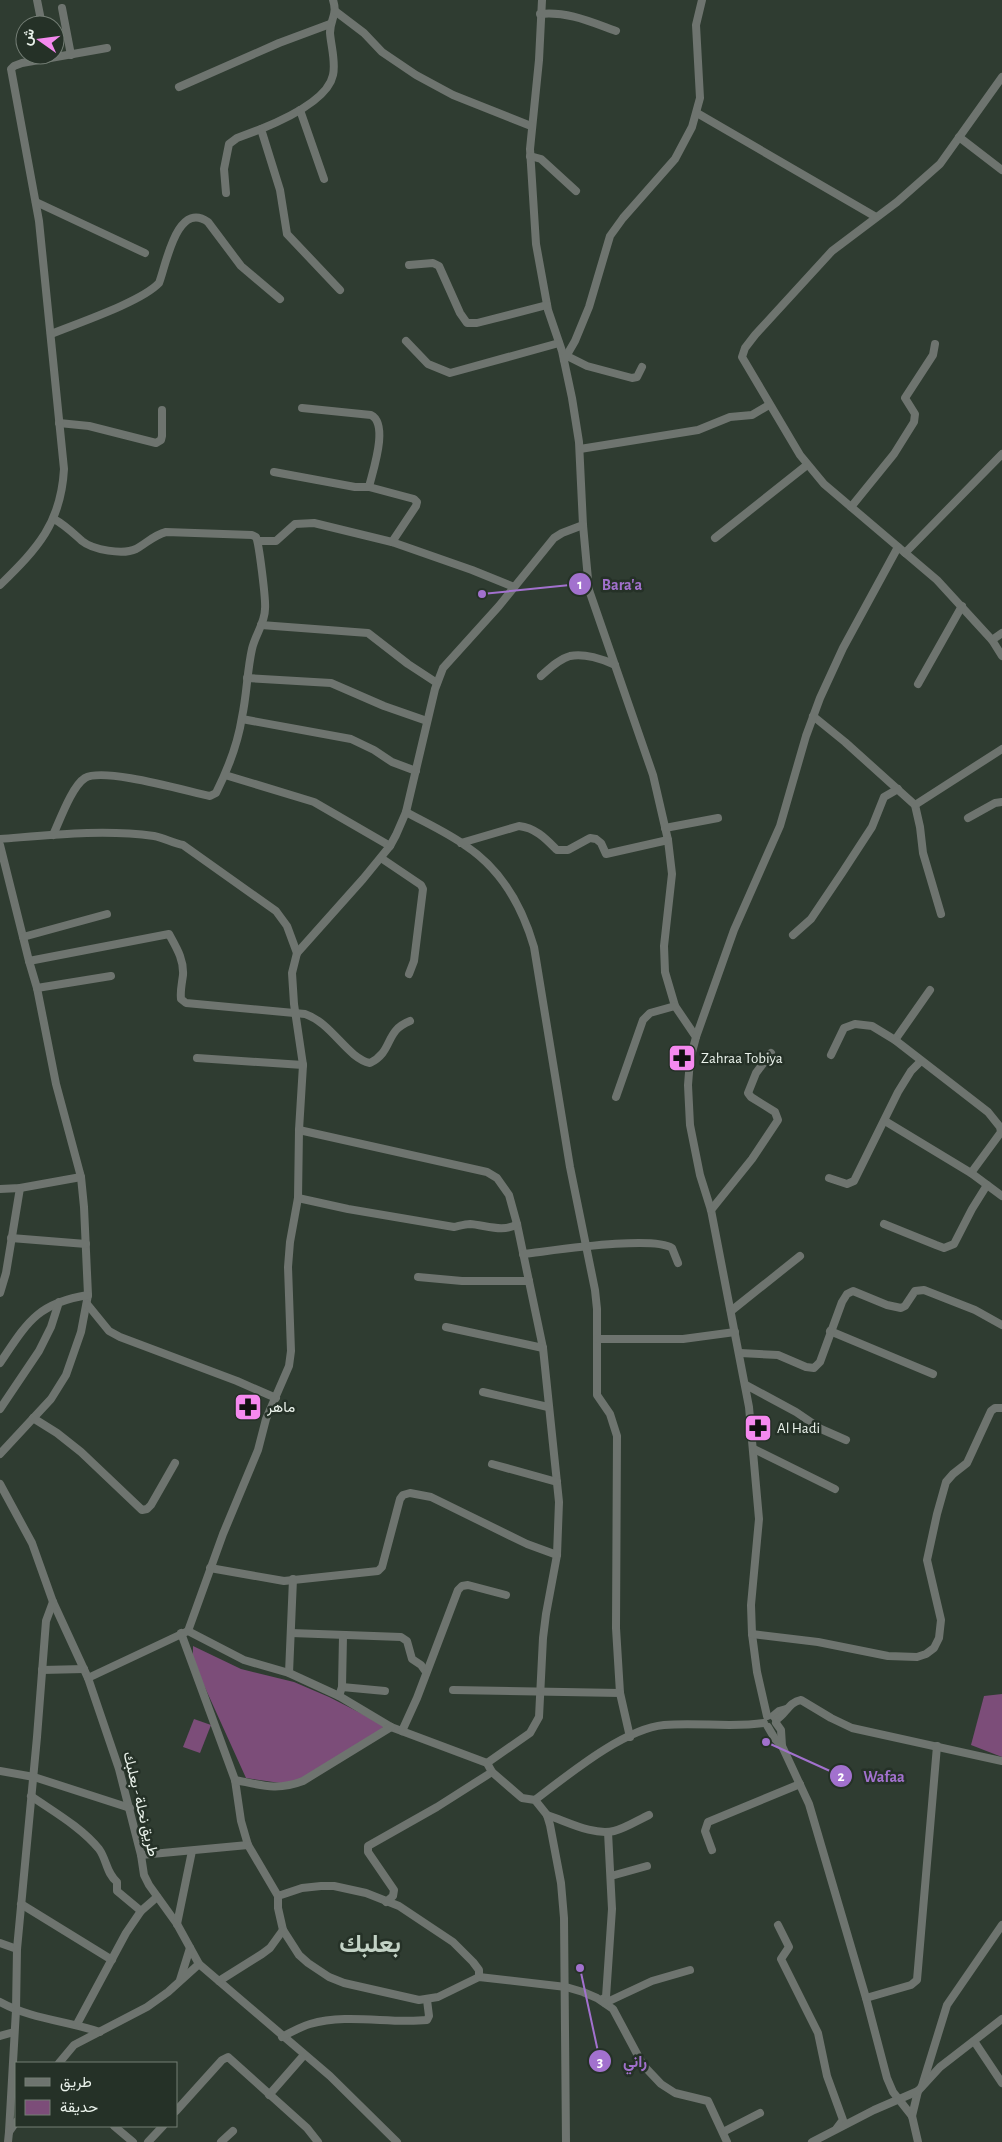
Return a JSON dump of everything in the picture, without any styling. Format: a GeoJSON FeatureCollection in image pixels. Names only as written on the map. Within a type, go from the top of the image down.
{"type":"FeatureCollection","features":[{"type":"Feature","properties":{"kind":"street"},"geometry":{"type":"LineString","coordinates":[[37,0],[40,15]]}},
{"type":"Feature","properties":{"kind":"street"},"geometry":{"type":"LineString","coordinates":[[332,0],[336,11],[359,28],[386,56],[439,88],[532,126]]}},
{"type":"Feature","properties":{"kind":"street"},"geometry":{"type":"LineString","coordinates":[[542,0],[539,60],[530,156],[536,244],[546,304],[566,358],[580,449],[583,525],[589,590],[652,775],[668,840],[672,874],[664,946],[665,972],[675,1006],[696,1037]]}},
{"type":"Feature","properties":{"kind":"street"},"geometry":{"type":"LineString","coordinates":[[566,358],[580,330],[594,294],[610,236],[623,218],[675,160],[692,127],[697,113],[701,86],[696,25],[702,0]]}},
{"type":"Feature","properties":{"kind":"street"},"geometry":{"type":"LineString","coordinates":[[62,8],[71,55]]}},
{"type":"Feature","properties":{"kind":"street"},"geometry":{"type":"LineString","coordinates":[[226,193],[224,169],[229,144],[238,138],[262,129],[300,110],[324,90],[333,77],[330,24],[336,11]]}},
{"type":"Feature","properties":{"kind":"street"},"geometry":{"type":"LineString","coordinates":[[540,14],[552,12],[571,15],[616,31]]}},
{"type":"Feature","properties":{"kind":"street"},"geometry":{"type":"LineString","coordinates":[[179,87],[279,43],[330,24]]}},
{"type":"Feature","properties":{"kind":"street"},"geometry":{"type":"LineString","coordinates":[[65,56],[107,48]]}},
{"type":"Feature","properties":{"kind":"street"},"geometry":{"type":"LineString","coordinates":[[0,585],[35,548],[54,519],[62,491],[64,468],[36,202],[11,69],[17,65]]}},
{"type":"Feature","properties":{"kind":"street"},"geometry":{"type":"LineString","coordinates":[[1002,77],[940,164],[832,251],[745,348],[742,357],[769,405],[807,465],[824,484],[937,580],[992,640],[1002,656]]}},
{"type":"Feature","properties":{"kind":"street"},"geometry":{"type":"LineString","coordinates":[[300,110],[324,179]]}},
{"type":"Feature","properties":{"kind":"street"},"geometry":{"type":"LineString","coordinates":[[697,113],[876,217]]}},
{"type":"Feature","properties":{"kind":"street"},"geometry":{"type":"LineString","coordinates":[[262,129],[280,190],[287,234],[340,290]]}},
{"type":"Feature","properties":{"kind":"street"},"geometry":{"type":"LineString","coordinates":[[959,137],[1002,170]]}},
{"type":"Feature","properties":{"kind":"street"},"geometry":{"type":"LineString","coordinates":[[530,156],[541,159],[576,191]]}},
{"type":"Feature","properties":{"kind":"street"},"geometry":{"type":"LineString","coordinates":[[36,202],[145,253]]}},
{"type":"Feature","properties":{"kind":"street"},"geometry":{"type":"LineString","coordinates":[[51,334],[120,305],[154,288],[159,283],[174,239],[186,221],[192,218],[203,218],[208,222],[241,266],[280,299]]}},
{"type":"Feature","properties":{"kind":"street"},"geometry":{"type":"LineString","coordinates":[[409,265],[433,263],[439,266],[460,313],[467,323],[477,323],[546,304]]}},
{"type":"Feature","properties":{"kind":"street"},"geometry":{"type":"LineString","coordinates":[[406,341],[428,364],[450,373],[559,343]]}},
{"type":"Feature","properties":{"kind":"street"},"geometry":{"type":"LineString","coordinates":[[851,507],[894,454],[914,422],[915,414],[905,398],[933,355],[935,344]]}},
{"type":"Feature","properties":{"kind":"street"},"geometry":{"type":"LineString","coordinates":[[566,358],[587,366],[632,378],[637,377],[642,367]]}},
{"type":"Feature","properties":{"kind":"street"},"geometry":{"type":"LineString","coordinates":[[580,449],[698,430],[730,417],[752,415],[769,405]]}},
{"type":"Feature","properties":{"kind":"street"},"geometry":{"type":"LineString","coordinates":[[302,408],[371,415],[377,419],[380,425],[380,438],[369,487]]}},
{"type":"Feature","properties":{"kind":"street"},"geometry":{"type":"LineString","coordinates":[[60,423],[89,426],[156,443],[161,440],[162,436],[162,410]]}},
{"type":"Feature","properties":{"kind":"street"},"geometry":{"type":"LineString","coordinates":[[905,553],[1002,454]]}},
{"type":"Feature","properties":{"kind":"street"},"geometry":{"type":"LineString","coordinates":[[715,538],[807,465]]}},
{"type":"Feature","properties":{"kind":"street"},"geometry":{"type":"LineString","coordinates":[[274,472],[355,487],[369,487],[414,499],[416,502],[392,542]]}},
{"type":"Feature","properties":{"kind":"street"},"geometry":{"type":"LineString","coordinates":[[53,834],[79,784],[88,777],[104,775],[164,784],[210,796],[216,793],[225,775],[242,719],[253,647],[266,608],[258,541],[252,535],[166,532],[156,534],[137,548],[116,552],[84,542],[72,530],[54,519]]}},
{"type":"Feature","properties":{"kind":"street"},"geometry":{"type":"LineString","coordinates":[[258,541],[270,542],[280,539],[290,527],[295,524],[306,523],[392,542],[514,587]]}},
{"type":"Feature","properties":{"kind":"street"},"geometry":{"type":"LineString","coordinates":[[583,525],[554,538],[443,668],[437,682],[406,812],[390,846],[297,953],[292,973],[303,1065],[299,1130],[298,1198],[290,1242],[288,1267],[291,1351],[289,1366],[266,1419],[258,1450],[184,1632],[235,1780],[241,1821],[248,1845],[278,1896],[278,1908],[283,1930],[299,1955],[330,1977],[366,1990],[407,1999],[427,2000],[450,1992],[479,1977],[566,1987],[603,2001],[613,2009],[643,2065],[650,2074],[670,2091],[693,2098],[708,2100],[727,2142]]}},
{"type":"Feature","properties":{"kind":"street"},"geometry":{"type":"LineString","coordinates":[[898,547],[843,648],[813,716],[780,826],[734,930],[696,1037],[690,1060],[688,1086],[690,1125],[700,1175],[712,1210],[746,1385],[754,1449],[759,1519],[751,1605],[752,1634],[757,1672],[771,1721],[781,1730],[782,1746],[814,1820],[866,1998],[887,2078],[891,2088],[912,2116],[918,2142]]}},
{"type":"Feature","properties":{"kind":"street"},"geometry":{"type":"LineString","coordinates":[[918,684],[962,606]]}},
{"type":"Feature","properties":{"kind":"street"},"geometry":{"type":"LineString","coordinates":[[261,625],[368,633],[408,664],[437,682]]}},
{"type":"Feature","properties":{"kind":"street"},"geometry":{"type":"LineString","coordinates":[[992,640],[1002,632]]}},
{"type":"Feature","properties":{"kind":"street"},"geometry":{"type":"LineString","coordinates":[[541,676],[569,656],[600,658],[616,665]]}},
{"type":"Feature","properties":{"kind":"street"},"geometry":{"type":"LineString","coordinates":[[247,678],[331,684],[427,721]]}},
{"type":"Feature","properties":{"kind":"street"},"geometry":{"type":"LineString","coordinates":[[813,716],[915,805],[923,853],[941,914]]}},
{"type":"Feature","properties":{"kind":"street"},"geometry":{"type":"LineString","coordinates":[[242,719],[351,739],[374,750],[392,762],[416,772]]}},
{"type":"Feature","properties":{"kind":"street"},"geometry":{"type":"LineString","coordinates":[[915,805],[1002,749]]}},
{"type":"Feature","properties":{"kind":"street"},"geometry":{"type":"LineString","coordinates":[[225,775],[314,802],[390,846]]}},
{"type":"Feature","properties":{"kind":"street"},"geometry":{"type":"LineString","coordinates":[[793,935],[811,918],[842,873],[872,827],[884,797],[898,789]]}},
{"type":"Feature","properties":{"kind":"street"},"geometry":{"type":"LineString","coordinates":[[968,818],[995,803],[1002,802]]}},
{"type":"Feature","properties":{"kind":"street"},"geometry":{"type":"LineString","coordinates":[[406,812],[461,843],[486,862],[498,874],[517,902],[528,925],[540,983],[552,1063],[585,1246],[595,1290],[597,1395],[610,1414],[618,1436],[616,1628],[620,1693],[630,1737]]}},
{"type":"Feature","properties":{"kind":"street"},"geometry":{"type":"LineString","coordinates":[[665,828],[718,818]]}},
{"type":"Feature","properties":{"kind":"street"},"geometry":{"type":"LineString","coordinates":[[461,843],[519,826],[542,835],[557,850],[568,850],[590,838],[596,839],[601,843],[606,854],[668,840]]}},
{"type":"Feature","properties":{"kind":"street"},"geometry":{"type":"LineString","coordinates":[[0,839],[85,832],[155,836],[183,845],[276,911],[287,926],[297,953]]}},
{"type":"Feature","properties":{"kind":"street"},"geometry":{"type":"LineString","coordinates":[[0,845],[37,988],[56,1084],[81,1177],[88,1300],[79,1341],[66,1375],[52,1399],[0,1454]]}},
{"type":"Feature","properties":{"kind":"street"},"geometry":{"type":"LineString","coordinates":[[381,858],[422,885],[423,889],[414,961],[409,974]]}},
{"type":"Feature","properties":{"kind":"street"},"geometry":{"type":"LineString","coordinates":[[23,937],[107,914]]}},
{"type":"Feature","properties":{"kind":"street"},"geometry":{"type":"LineString","coordinates":[[29,961],[169,934],[181,960],[183,976],[181,995],[183,1002],[313,1017],[322,1023],[361,1060],[370,1063],[383,1054],[396,1028],[410,1021]]}},
{"type":"Feature","properties":{"kind":"street"},"geometry":{"type":"LineString","coordinates":[[37,988],[111,976]]}},
{"type":"Feature","properties":{"kind":"street"},"geometry":{"type":"LineString","coordinates":[[894,1040],[930,990]]}},
{"type":"Feature","properties":{"kind":"street"},"geometry":{"type":"LineString","coordinates":[[616,1097],[644,1020],[650,1013],[675,1006]]}},
{"type":"Feature","properties":{"kind":"street"},"geometry":{"type":"LineString","coordinates":[[831,1055],[844,1028],[851,1024],[872,1026],[894,1040],[988,1112],[1000,1127],[1000,1134],[971,1173]]}},
{"type":"Feature","properties":{"kind":"street"},"geometry":{"type":"LineString","coordinates":[[712,1210],[752,1159],[778,1120],[775,1112],[751,1097],[748,1093],[756,1074],[771,1053]]}},
{"type":"Feature","properties":{"kind":"street"},"geometry":{"type":"LineString","coordinates":[[197,1058],[303,1065]]}},
{"type":"Feature","properties":{"kind":"street"},"geometry":{"type":"LineString","coordinates":[[829,1178],[848,1184],[854,1181],[911,1071],[920,1061]]}},
{"type":"Feature","properties":{"kind":"street"},"geometry":{"type":"LineString","coordinates":[[885,1121],[971,1173],[1002,1196]]}},
{"type":"Feature","properties":{"kind":"street"},"geometry":{"type":"LineString","coordinates":[[299,1130],[487,1172],[497,1178],[510,1195],[543,1348],[559,1502],[557,1555],[546,1614],[541,1663],[539,1717],[534,1729],[487,1763]]}},
{"type":"Feature","properties":{"kind":"street"},"geometry":{"type":"LineString","coordinates":[[0,1189],[20,1188],[81,1177]]}},
{"type":"Feature","properties":{"kind":"street"},"geometry":{"type":"LineString","coordinates":[[884,1224],[936,1246],[950,1247],[958,1239],[972,1209],[987,1185]]}},
{"type":"Feature","properties":{"kind":"street"},"geometry":{"type":"LineString","coordinates":[[0,1293],[6,1273],[20,1188]]}},
{"type":"Feature","properties":{"kind":"street"},"geometry":{"type":"LineString","coordinates":[[298,1198],[348,1209],[454,1227],[468,1224],[491,1228],[512,1228],[517,1224]]}},
{"type":"Feature","properties":{"kind":"street"},"geometry":{"type":"LineString","coordinates":[[11,1238],[86,1244]]}},
{"type":"Feature","properties":{"kind":"street"},"geometry":{"type":"LineString","coordinates":[[523,1254],[585,1246],[662,1243],[672,1248],[678,1263]]}},
{"type":"Feature","properties":{"kind":"street"},"geometry":{"type":"LineString","coordinates":[[731,1311],[800,1256]]}},
{"type":"Feature","properties":{"kind":"street"},"geometry":{"type":"LineString","coordinates":[[418,1277],[462,1281],[529,1281]]}},
{"type":"Feature","properties":{"kind":"street"},"geometry":{"type":"LineString","coordinates":[[740,1353],[778,1355],[806,1367],[814,1368],[820,1362],[842,1302],[853,1291],[887,1305],[901,1308],[905,1306],[915,1291],[924,1290],[975,1310],[1002,1325]]}},
{"type":"Feature","properties":{"kind":"street"},"geometry":{"type":"LineString","coordinates":[[88,1300],[109,1331],[120,1337],[237,1381],[276,1398]]}},
{"type":"Feature","properties":{"kind":"street"},"geometry":{"type":"LineString","coordinates":[[0,1363],[27,1323],[43,1311],[59,1302],[88,1300]]}},
{"type":"Feature","properties":{"kind":"street"},"geometry":{"type":"LineString","coordinates":[[0,1409],[40,1351],[51,1327],[59,1302]]}},
{"type":"Feature","properties":{"kind":"street"},"geometry":{"type":"LineString","coordinates":[[446,1327],[543,1348]]}},
{"type":"Feature","properties":{"kind":"street"},"geometry":{"type":"LineString","coordinates":[[830,1331],[933,1374]]}},
{"type":"Feature","properties":{"kind":"street"},"geometry":{"type":"LineString","coordinates":[[597,1339],[683,1339],[735,1332]]}},
{"type":"Feature","properties":{"kind":"street"},"geometry":{"type":"LineString","coordinates":[[746,1385],[796,1412],[821,1430],[846,1440]]}},
{"type":"Feature","properties":{"kind":"street"},"geometry":{"type":"LineString","coordinates":[[483,1392],[548,1407]]}},
{"type":"Feature","properties":{"kind":"street"},"geometry":{"type":"LineString","coordinates":[[752,1634],[818,1642],[888,1656],[917,1657],[930,1652],[937,1643],[941,1626],[927,1560],[941,1498],[948,1479],[967,1463],[991,1411],[994,1408],[1002,1408]]}},
{"type":"Feature","properties":{"kind":"street"},"geometry":{"type":"LineString","coordinates":[[33,1418],[57,1433],[81,1452],[142,1510],[147,1509],[151,1504],[175,1464]]}},
{"type":"Feature","properties":{"kind":"street"},"geometry":{"type":"LineString","coordinates":[[754,1449],[835,1489]]}},
{"type":"Feature","properties":{"kind":"street"},"geometry":{"type":"LineString","coordinates":[[492,1464],[557,1482]]}},
{"type":"Feature","properties":{"kind":"street","name":"طريق نحلة - بعلبك"},"geometry":{"type":"LineString","coordinates":[[0,1484],[32,1543],[53,1602],[88,1678],[108,1733],[130,1808],[144,1875],[157,1897],[177,1924],[199,1964]]}},
{"type":"Feature","properties":{"kind":"street"},"geometry":{"type":"LineString","coordinates":[[210,1568],[284,1580],[380,1570],[400,1499],[403,1495],[410,1493],[430,1497],[527,1544],[557,1555]]}},
{"type":"Feature","properties":{"kind":"street"},"geometry":{"type":"LineString","coordinates":[[289,1673],[293,1579]]}},
{"type":"Feature","properties":{"kind":"street"},"geometry":{"type":"LineString","coordinates":[[402,1731],[455,1597],[461,1588],[472,1586],[506,1594]]}},
{"type":"Feature","properties":{"kind":"street"},"geometry":{"type":"LineString","coordinates":[[8,2142],[16,2010],[17,1949],[34,1777],[46,1621],[53,1602]]}},
{"type":"Feature","properties":{"kind":"street"},"geometry":{"type":"LineString","coordinates":[[184,1632],[244,1660],[289,1673],[339,1696],[391,1727],[487,1763],[492,1772],[522,1798],[535,1800],[546,1815],[555,1846],[563,1903],[566,1987],[566,2142]]}},
{"type":"Feature","properties":{"kind":"street"},"geometry":{"type":"LineString","coordinates":[[88,1678],[184,1632]]}},
{"type":"Feature","properties":{"kind":"street"},"geometry":{"type":"LineString","coordinates":[[291,1633],[403,1638],[407,1641],[412,1659],[421,1665],[426,1672]]}},
{"type":"Feature","properties":{"kind":"street"},"geometry":{"type":"LineString","coordinates":[[339,1696],[342,1687],[343,1636]]}},
{"type":"Feature","properties":{"kind":"street"},"geometry":{"type":"LineString","coordinates":[[42,1670],[84,1669]]}},
{"type":"Feature","properties":{"kind":"street"},"geometry":{"type":"LineString","coordinates":[[342,1687],[385,1691]]}},
{"type":"Feature","properties":{"kind":"street"},"geometry":{"type":"LineString","coordinates":[[453,1690],[620,1693]]}},
{"type":"Feature","properties":{"kind":"street"},"geometry":{"type":"LineString","coordinates":[[535,1800],[592,1758],[648,1728],[666,1725],[735,1726],[771,1721],[779,1711],[801,1700],[852,1728],[881,1736],[937,1746],[1002,1761]]}},
{"type":"Feature","properties":{"kind":"street"},"geometry":{"type":"LineString","coordinates":[[235,1780],[281,1788],[290,1786],[303,1781],[391,1727]]}},
{"type":"Feature","properties":{"kind":"street"},"geometry":{"type":"LineString","coordinates":[[866,1998],[907,1986],[917,1980],[937,1746]]}},
{"type":"Feature","properties":{"kind":"street"},"geometry":{"type":"LineString","coordinates":[[0,1771],[34,1777],[130,1808]]}},
{"type":"Feature","properties":{"kind":"street"},"geometry":{"type":"LineString","coordinates":[[386,1902],[393,1896],[394,1890],[368,1852],[368,1846],[437,1807],[492,1772]]}},
{"type":"Feature","properties":{"kind":"street"},"geometry":{"type":"LineString","coordinates":[[712,1850],[705,1831],[708,1822],[800,1784]]}},
{"type":"Feature","properties":{"kind":"street"},"geometry":{"type":"LineString","coordinates":[[31,1796],[76,1828],[99,1850],[110,1876],[117,1882],[117,1891],[141,1911]]}},
{"type":"Feature","properties":{"kind":"street"},"geometry":{"type":"LineString","coordinates":[[546,1815],[587,1828],[608,1832],[623,1828],[649,1814]]}},
{"type":"Feature","properties":{"kind":"street"},"geometry":{"type":"LineString","coordinates":[[603,2001],[606,1997],[612,1909],[608,1832]]}},
{"type":"Feature","properties":{"kind":"street"},"geometry":{"type":"LineString","coordinates":[[141,1855],[248,1845]]}},
{"type":"Feature","properties":{"kind":"street"},"geometry":{"type":"LineString","coordinates":[[177,1924],[192,1851]]}},
{"type":"Feature","properties":{"kind":"street"},"geometry":{"type":"LineString","coordinates":[[611,1876],[647,1866]]}},
{"type":"Feature","properties":{"kind":"street"},"geometry":{"type":"LineString","coordinates":[[278,1896],[302,1888],[334,1886],[366,1893],[399,1906],[452,1942],[473,1962],[479,1970],[479,1977]]}},
{"type":"Feature","properties":{"kind":"street"},"geometry":{"type":"LineString","coordinates":[[77,2024],[126,1933],[141,1911],[157,1897]]}},
{"type":"Feature","properties":{"kind":"street"},"geometry":{"type":"LineString","coordinates":[[21,1904],[112,1960]]}},
{"type":"Feature","properties":{"kind":"street"},"geometry":{"type":"LineString","coordinates":[[912,2116],[947,2005],[1002,1924]]}},
{"type":"Feature","properties":{"kind":"street"},"geometry":{"type":"LineString","coordinates":[[778,1925],[789,1947],[781,1959],[818,2033],[827,2076],[843,2120],[836,2130]]}},
{"type":"Feature","properties":{"kind":"street"},"geometry":{"type":"LineString","coordinates":[[219,1981],[270,1948],[283,1930]]}},
{"type":"Feature","properties":{"kind":"street"},"geometry":{"type":"LineString","coordinates":[[0,1943],[17,1949]]}},
{"type":"Feature","properties":{"kind":"street"},"geometry":{"type":"LineString","coordinates":[[180,1980],[190,1948]]}},
{"type":"Feature","properties":{"kind":"street"},"geometry":{"type":"LineString","coordinates":[[60,2062],[74,2045],[147,2007],[168,1992],[199,1964],[304,2054],[374,2118],[397,2142]]}},
{"type":"Feature","properties":{"kind":"street"},"geometry":{"type":"LineString","coordinates":[[603,2001],[652,1981],[690,1970]]}},
{"type":"Feature","properties":{"kind":"street"},"geometry":{"type":"LineString","coordinates":[[282,2037],[303,2026],[322,2021],[366,2019],[396,2021],[427,2020],[429,2016],[427,2000]]}},
{"type":"Feature","properties":{"kind":"street"},"geometry":{"type":"LineString","coordinates":[[0,2002],[16,2010],[77,2024],[100,2032]]}},
{"type":"Feature","properties":{"kind":"street"},"geometry":{"type":"LineString","coordinates":[[812,2142],[920,2089],[940,2067],[1002,2019]]}},
{"type":"Feature","properties":{"kind":"street"},"geometry":{"type":"LineString","coordinates":[[0,2036],[14,2032]]}},
{"type":"Feature","properties":{"kind":"street"},"geometry":{"type":"LineString","coordinates":[[974,2041],[1002,2083]]}},
{"type":"Feature","properties":{"kind":"street"},"geometry":{"type":"LineString","coordinates":[[269,2095],[304,2054]]}},
{"type":"Feature","properties":{"kind":"street"},"geometry":{"type":"LineString","coordinates":[[178,2109],[224,2057],[231,2059],[307,2128],[318,2142]]}},
{"type":"Feature","properties":{"kind":"street"},"geometry":{"type":"LineString","coordinates":[[723,2132],[760,2112]]}},
{"type":"Feature","properties":{"kind":"street"},"geometry":{"type":"LineString","coordinates":[[9,2132],[15,2123]]}},
{"type":"Feature","properties":{"kind":"street"},"geometry":{"type":"LineString","coordinates":[[115,2127],[133,2142]]}},
{"type":"Feature","properties":{"kind":"street"},"geometry":{"type":"LineString","coordinates":[[148,2142],[162,2127]]}},
{"type":"Feature","properties":{"kind":"street"},"geometry":{"type":"LineString","coordinates":[[221,2142],[233,2131]]}},
{"type":"Feature","properties":{"kind":"green space"},"geometry":{"type":"Polygon","coordinates":[[[193,1646],[241,1669],[294,1682],[329,1697],[384,1725],[380,1734],[294,1785],[246,1778],[193,1661],[193,1646]]]}},
{"type":"Feature","properties":{"kind":"green space"},"geometry":{"type":"Polygon","coordinates":[[[1002,1694],[1002,1757],[971,1745],[984,1696],[1002,1694]]]}},
{"type":"Feature","properties":{"kind":"green space"},"geometry":{"type":"Polygon","coordinates":[[[194,1719],[211,1725],[200,1753],[183,1747],[194,1719]]]}},
{"type":"Feature","properties":{"kind":"place","name":"Bara'a"},"geometry":{"type":"Point","coordinates":[482,594]}},
{"type":"Feature","properties":{"kind":"place","name":"Zahraa Tobiya"},"geometry":{"type":"Point","coordinates":[682,1058]}},
{"type":"Feature","properties":{"kind":"place","name":"ماهر"},"geometry":{"type":"Point","coordinates":[248,1407]}},
{"type":"Feature","properties":{"kind":"place","name":"Al Hadi"},"geometry":{"type":"Point","coordinates":[758,1428]}},
{"type":"Feature","properties":{"kind":"place","name":"Wafaa"},"geometry":{"type":"Point","coordinates":[766,1742]}},
{"type":"Feature","properties":{"kind":"place","name":"راني"},"geometry":{"type":"Point","coordinates":[580,1968]}},
{"type":"Feature","properties":{"kind":"district","name":"بعلبك"},"geometry":{"type":"Point","coordinates":[370,1943]}}]}
